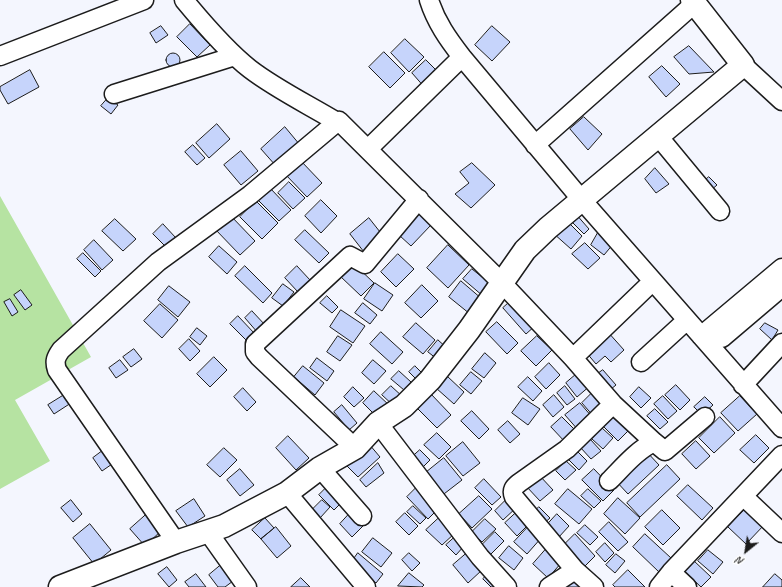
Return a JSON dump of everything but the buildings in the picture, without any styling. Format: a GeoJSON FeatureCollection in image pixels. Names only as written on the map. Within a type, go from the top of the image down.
{"type":"FeatureCollection","features":[{"type":"Feature","properties":{"kind":"main road"},"geometry":{"type":"LineString","coordinates":[[60,587],[176,542],[224,526],[287,493],[320,468],[355,448],[378,423],[404,406],[430,380],[469,330],[525,250],[581,199],[743,66],[693,2]]}},
{"type":"Feature","properties":{"kind":"street"},"geometry":{"type":"LineString","coordinates":[[0,56],[144,0]]}},
{"type":"Feature","properties":{"kind":"street"},"geometry":{"type":"LineString","coordinates":[[184,0],[235,56],[249,69],[337,122],[339,121],[502,283],[573,358],[613,404],[665,452],[705,417]]}},
{"type":"Feature","properties":{"kind":"street"},"geometry":{"type":"LineString","coordinates":[[429,0],[442,29],[462,57],[581,199],[782,428]]}},
{"type":"Feature","properties":{"kind":"street"},"geometry":{"type":"LineString","coordinates":[[535,145],[693,2]]}},
{"type":"Feature","properties":{"kind":"street"},"geometry":{"type":"LineString","coordinates":[[114,94],[235,56]]}},
{"type":"Feature","properties":{"kind":"street"},"geometry":{"type":"LineString","coordinates":[[368,149],[462,57]]}},
{"type":"Feature","properties":{"kind":"street"},"geometry":{"type":"LineString","coordinates":[[743,66],[782,101]]}},
{"type":"Feature","properties":{"kind":"street"},"geometry":{"type":"LineString","coordinates":[[176,542],[57,370],[55,363],[56,357],[61,350],[158,262],[250,195],[337,122]]}},
{"type":"Feature","properties":{"kind":"street"},"geometry":{"type":"LineString","coordinates":[[658,136],[720,211]]}},
{"type":"Feature","properties":{"kind":"street"},"geometry":{"type":"LineString","coordinates":[[355,448],[259,357],[255,352],[255,344],[350,256],[365,264],[419,199]]}},
{"type":"Feature","properties":{"kind":"street"},"geometry":{"type":"LineString","coordinates":[[701,336],[782,268]]}},
{"type":"Feature","properties":{"kind":"street"},"geometry":{"type":"LineString","coordinates":[[573,358],[653,281]]}},
{"type":"Feature","properties":{"kind":"street"},"geometry":{"type":"LineString","coordinates":[[701,336],[722,338],[782,287]]}},
{"type":"Feature","properties":{"kind":"street"},"geometry":{"type":"LineString","coordinates":[[641,362],[688,320]]}},
{"type":"Feature","properties":{"kind":"street"},"geometry":{"type":"LineString","coordinates":[[743,385],[782,343]]}},
{"type":"Feature","properties":{"kind":"street"},"geometry":{"type":"LineString","coordinates":[[594,587],[575,570],[514,497],[512,491],[519,483],[567,449],[613,404]]}},
{"type":"Feature","properties":{"kind":"street"},"geometry":{"type":"LineString","coordinates":[[378,423],[480,557],[507,587]]}},
{"type":"Feature","properties":{"kind":"street"},"geometry":{"type":"LineString","coordinates":[[609,481],[647,445],[654,442]]}},
{"type":"Feature","properties":{"kind":"street"},"geometry":{"type":"LineString","coordinates":[[659,587],[671,572],[782,455]]}},
{"type":"Feature","properties":{"kind":"street"},"geometry":{"type":"LineString","coordinates":[[320,468],[362,516]]}},
{"type":"Feature","properties":{"kind":"street"},"geometry":{"type":"LineString","coordinates":[[287,493],[366,587]]}},
{"type":"Feature","properties":{"kind":"street"},"geometry":{"type":"LineString","coordinates":[[743,496],[782,533]]}},
{"type":"Feature","properties":{"kind":"street"},"geometry":{"type":"LineString","coordinates":[[208,532],[247,587]]}},
{"type":"Feature","properties":{"kind":"street"},"geometry":{"type":"LineString","coordinates":[[549,587],[575,570]]}},
{"type":"Feature","properties":{"kind":"street"},"geometry":{"type":"LineString","coordinates":[[671,572],[687,587]]}},
{"type":"Feature","properties":{"kind":"green space"},"geometry":{"type":"Polygon","coordinates":[[[0,196],[91,357],[15,400],[50,461],[0,489],[0,196]]]}}]}
